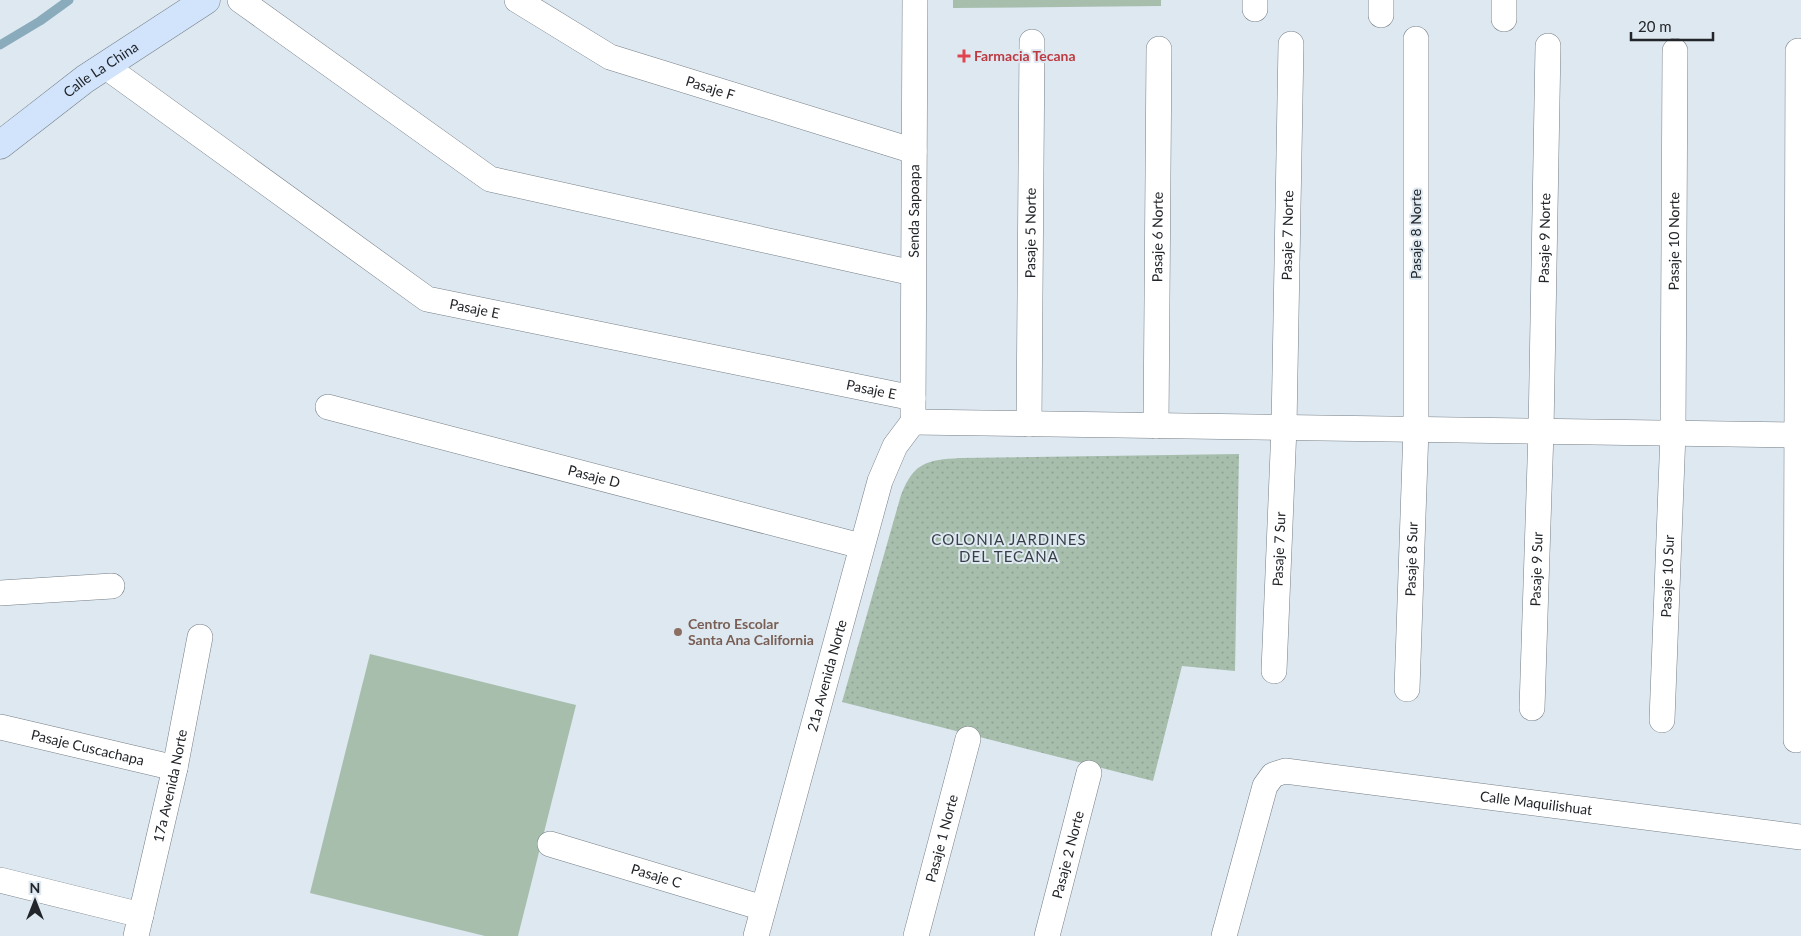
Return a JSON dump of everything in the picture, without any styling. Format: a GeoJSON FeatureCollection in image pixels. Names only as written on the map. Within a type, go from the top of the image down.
{"type":"FeatureCollection","features":[{"type":"Feature","properties":{"kind":"main road","name":"Calle La China"},"geometry":{"type":"LineString","coordinates":[[0,145],[85,79],[206,0]]}},
{"type":"Feature","properties":{"kind":"street"},"geometry":{"type":"LineString","coordinates":[[240,0],[490,179],[913,273]]}},
{"type":"Feature","properties":{"kind":"street","name":"Pasaje F"},"geometry":{"type":"LineString","coordinates":[[517,0],[610,57],[914,151]]}},
{"type":"Feature","properties":{"kind":"street","name":"Senda Sapoapa"},"geometry":{"type":"LineString","coordinates":[[913,410],[914,0]]}},
{"type":"Feature","properties":{"kind":"street","name":"Pasaje 8 Norte"},"geometry":{"type":"LineString","coordinates":[[1416,39],[1416,429]]}},
{"type":"Feature","properties":{"kind":"street","name":"Pasaje 5 Norte"},"geometry":{"type":"LineString","coordinates":[[1029,424],[1032,42]]}},
{"type":"Feature","properties":{"kind":"street","name":"Pasaje 7 Norte"},"geometry":{"type":"LineString","coordinates":[[1284,427],[1291,44]]}},
{"type":"Feature","properties":{"kind":"street","name":"Pasaje 9 Norte"},"geometry":{"type":"LineString","coordinates":[[1541,431],[1548,46]]}},
{"type":"Feature","properties":{"kind":"street","name":"Pasaje 6 Norte"},"geometry":{"type":"LineString","coordinates":[[1156,426],[1159,49]]}},
{"type":"Feature","properties":{"kind":"street","name":"Pasaje 10 Norte"},"geometry":{"type":"LineString","coordinates":[[1673,433],[1675,51]]}},
{"type":"Feature","properties":{"kind":"street"},"geometry":{"type":"LineString","coordinates":[[1796,740],[1799,434],[1798,51]]}},
{"type":"Feature","properties":{"kind":"street","name":"Pasaje E"},"geometry":{"type":"LineString","coordinates":[[105,66],[427,299],[913,410],[1029,424],[1799,434]]}},
{"type":"Feature","properties":{"kind":"street","name":"Pasaje D"},"geometry":{"type":"LineString","coordinates":[[328,406],[861,546]]}},
{"type":"Feature","properties":{"kind":"street","name":"21a Avenida Norte"},"geometry":{"type":"LineString","coordinates":[[756,936],[880,481],[913,410]]}},
{"type":"Feature","properties":{"kind":"street","name":"Pasaje 7 Sur"},"geometry":{"type":"LineString","coordinates":[[1274,670],[1284,427]]}},
{"type":"Feature","properties":{"kind":"street","name":"Pasaje 8 Sur"},"geometry":{"type":"LineString","coordinates":[[1407,689],[1416,429]]}},
{"type":"Feature","properties":{"kind":"street","name":"Pasaje 9 Sur"},"geometry":{"type":"LineString","coordinates":[[1532,708],[1541,431]]}},
{"type":"Feature","properties":{"kind":"street","name":"Pasaje 10 Sur"},"geometry":{"type":"LineString","coordinates":[[1662,720],[1673,433]]}},
{"type":"Feature","properties":{"kind":"street"},"geometry":{"type":"LineString","coordinates":[[0,593],[112,586]]}},
{"type":"Feature","properties":{"kind":"street","name":"17a Avenida Norte"},"geometry":{"type":"LineString","coordinates":[[139,925],[175,768],[200,637]]}},
{"type":"Feature","properties":{"kind":"street","name":"Pasaje Cuscachapa"},"geometry":{"type":"LineString","coordinates":[[0,727],[175,768]]}},
{"type":"Feature","properties":{"kind":"street","name":"Pasaje 1 Norte"},"geometry":{"type":"LineString","coordinates":[[916,936],[968,739]]}},
{"type":"Feature","properties":{"kind":"street","name":"Calle Maquilishuat"},"geometry":{"type":"LineString","coordinates":[[1224,936],[1265,786],[1273,776],[1285,771],[1801,837]]}},
{"type":"Feature","properties":{"kind":"street","name":"Pasaje 2 Norte"},"geometry":{"type":"LineString","coordinates":[[1047,936],[1089,773]]}},
{"type":"Feature","properties":{"kind":"street","name":"Pasaje C"},"geometry":{"type":"LineString","coordinates":[[550,844],[763,908]]}},
{"type":"Feature","properties":{"kind":"street"},"geometry":{"type":"LineString","coordinates":[[0,880],[139,925]]}},
{"type":"Feature","properties":{"kind":"green space"},"geometry":{"type":"Polygon","coordinates":[[[953,0],[1161,0],[1161,6],[953,8],[953,0]]]}},
{"type":"Feature","properties":{"kind":"green space"},"geometry":{"type":"Polygon","coordinates":[[[1239,454],[1235,671],[1182,666],[1153,781],[842,702],[901,495],[911,476],[923,465],[939,460],[960,458],[1239,454]]]}},
{"type":"Feature","properties":{"kind":"green space"},"geometry":{"type":"Polygon","coordinates":[[[370,654],[576,705],[518,936],[485,936],[310,893],[370,654]]]}},
{"type":"Feature","properties":{"kind":"waterway"},"geometry":{"type":"LineString","coordinates":[[0,45],[40,21],[69,0]]}},
{"type":"Feature","properties":{"kind":"place","name":"Farmacia Tecana"},"geometry":{"type":"Point","coordinates":[964,56]}},
{"type":"Feature","properties":{"kind":"place","name":"Centro Escolar Santa Ana California"},"geometry":{"type":"Point","coordinates":[678,632]}},
{"type":"Feature","properties":{"kind":"district","name":"COLONIA JARDINES DEL TECANA"},"geometry":{"type":"Point","coordinates":[1009,548]}}]}
